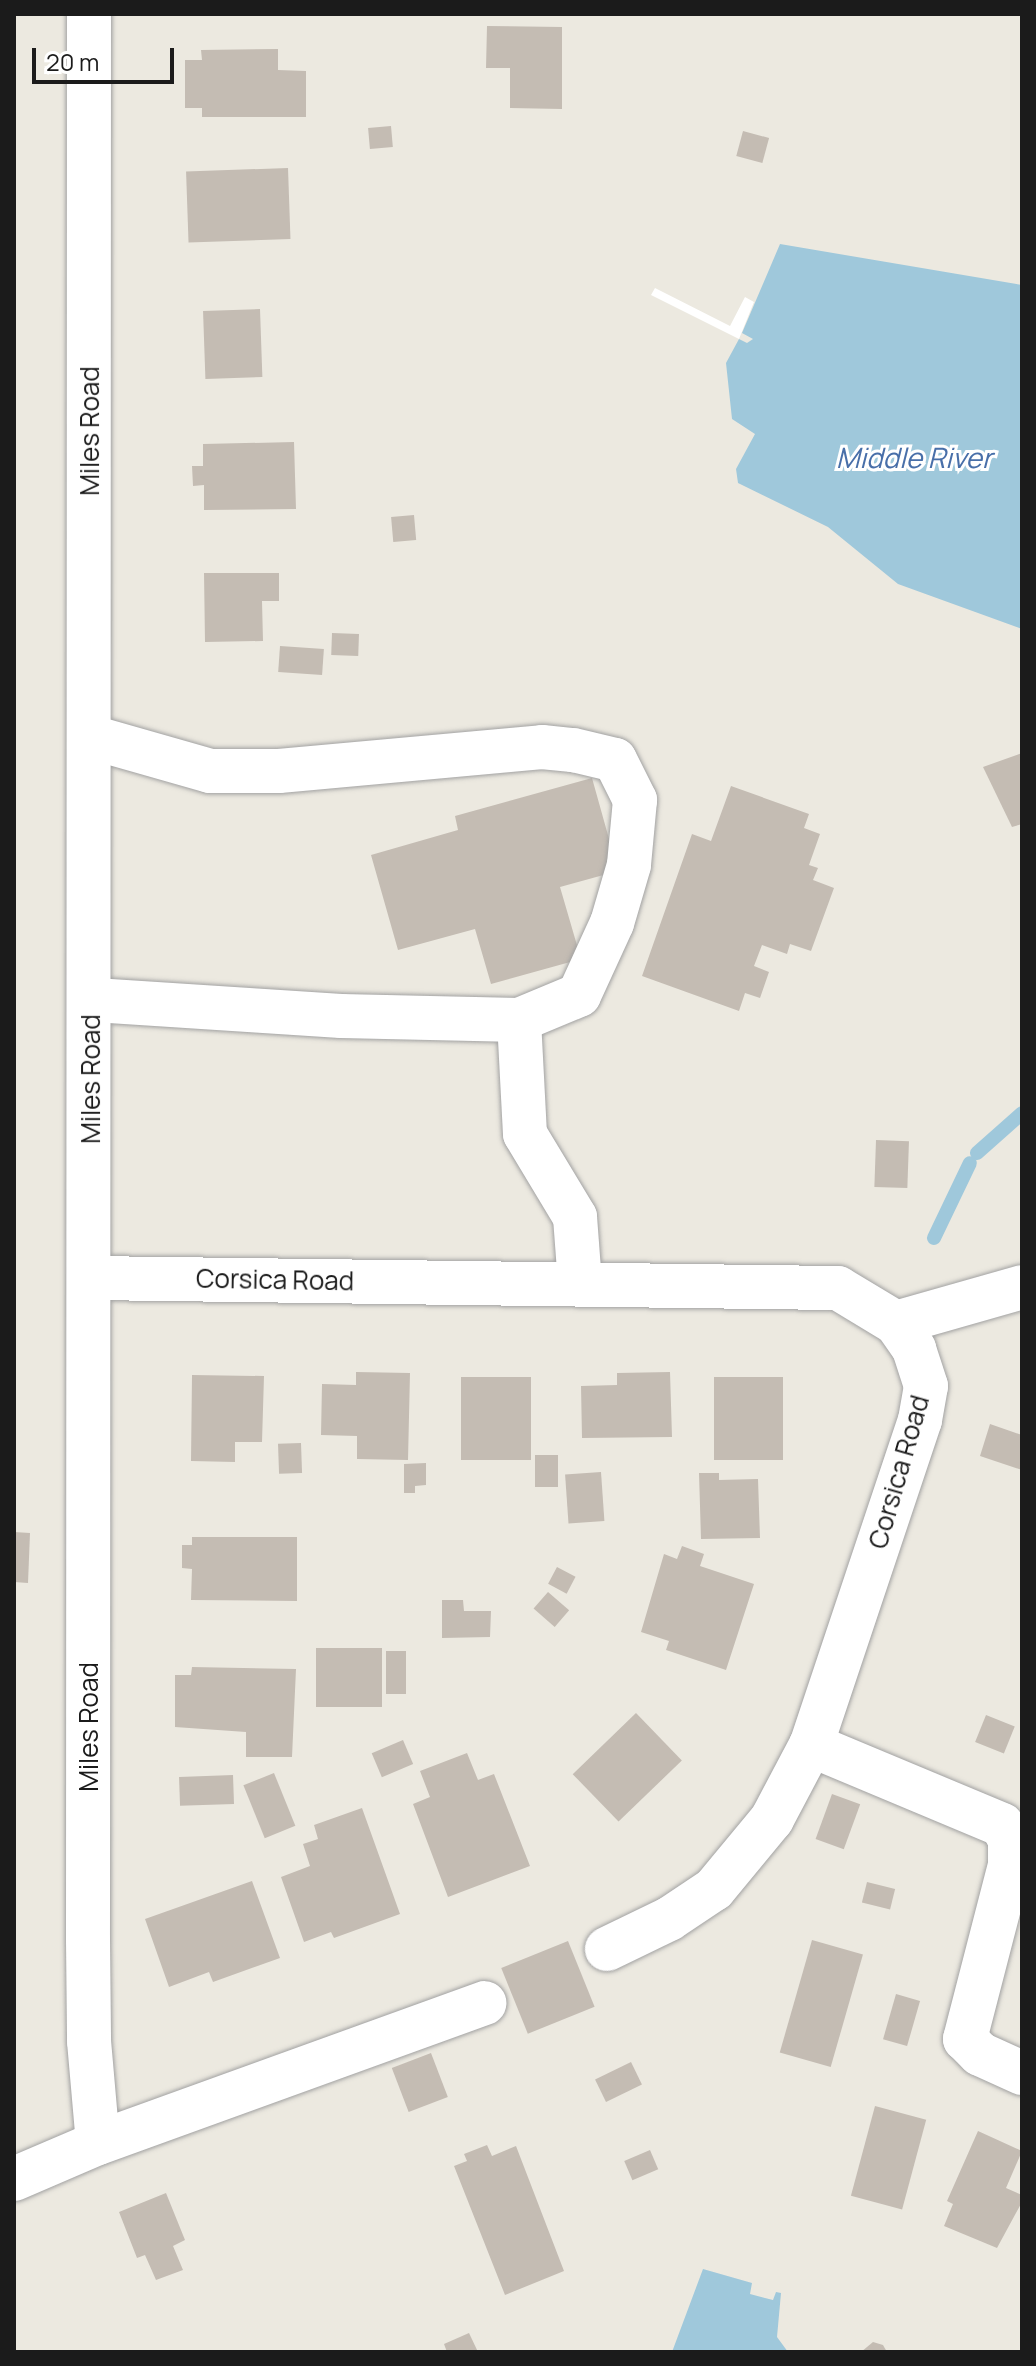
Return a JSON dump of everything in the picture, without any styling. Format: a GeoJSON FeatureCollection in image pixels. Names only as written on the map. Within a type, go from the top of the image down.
{"type":"FeatureCollection","features":[{"type":"Feature","properties":{"kind":"street","name":"Miles Road"},"geometry":{"type":"LineString","coordinates":[[89,14],[91,1278],[88,1955],[98,2143]]}},
{"type":"Feature","properties":{"kind":"street"},"geometry":{"type":"LineString","coordinates":[[91,737],[210,771],[279,771],[542,747],[615,760],[635,800],[629,865],[612,923],[579,995],[519,1020],[341,1016],[91,1000]]}},
{"type":"Feature","properties":{"kind":"street"},"geometry":{"type":"LineString","coordinates":[[519,1020],[525,1134],[575,1217],[580,1284]]}},
{"type":"Feature","properties":{"kind":"street","name":"Corsica Road"},"geometry":{"type":"LineString","coordinates":[[91,1278],[838,1288],[896,1323],[914,1349],[926,1386],[920,1420],[811,1745]]}},
{"type":"Feature","properties":{"kind":"street"},"geometry":{"type":"LineString","coordinates":[[896,1323],[1022,1287]]}},
{"type":"Feature","properties":{"kind":"street"},"geometry":{"type":"LineString","coordinates":[[607,1949],[669,1919],[714,1889],[772,1819],[811,1745],[1002,1825],[1010,1840],[1010,1865],[965,2039],[980,2054],[1022,2073]]}},
{"type":"Feature","properties":{"kind":"street"},"geometry":{"type":"LineString","coordinates":[[14,2179],[98,2143],[484,2003]]}},
{"type":"Feature","properties":{"kind":"water","name":"Middle River"},"geometry":{"type":"Polygon","coordinates":[[[780,244],[1022,285],[1022,629],[898,584],[828,527],[738,483],[736,469],[755,434],[732,419],[726,363],[739,339],[747,343],[753,339],[742,333],[780,244]]]}},
{"type":"Feature","properties":{"kind":"water"},"geometry":{"type":"Polygon","coordinates":[[[703,2269],[752,2283],[750,2294],[773,2300],[776,2292],[781,2293],[777,2337],[788,2352],[672,2352],[703,2269]]]}},
{"type":"Feature","properties":{"kind":"pier"},"geometry":{"type":"Polygon","coordinates":[[[655,288],[730,326],[745,297],[754,302],[739,339],[651,295],[655,288]]]}},
{"type":"Feature","properties":{"kind":"building"},"geometry":{"type":"Polygon","coordinates":[[[487,26],[562,27],[562,109],[510,108],[510,68],[486,68],[487,26]]]}},
{"type":"Feature","properties":{"kind":"building"},"geometry":{"type":"Polygon","coordinates":[[[278,49],[278,70],[306,71],[306,117],[202,117],[202,108],[185,108],[185,60],[202,60],[201,50],[278,49]]]}},
{"type":"Feature","properties":{"kind":"building"},"geometry":{"type":"Polygon","coordinates":[[[391,126],[393,147],[370,149],[368,128],[391,126]]]}},
{"type":"Feature","properties":{"kind":"building"},"geometry":{"type":"Polygon","coordinates":[[[743,131],[769,138],[762,163],[736,156],[743,131]]]}},
{"type":"Feature","properties":{"kind":"building"},"geometry":{"type":"Polygon","coordinates":[[[288,168],[290,239],[189,243],[186,172],[288,168]]]}},
{"type":"Feature","properties":{"kind":"building"},"geometry":{"type":"Polygon","coordinates":[[[260,309],[262,377],[205,379],[203,311],[260,309]]]}},
{"type":"Feature","properties":{"kind":"building"},"geometry":{"type":"Polygon","coordinates":[[[294,442],[296,509],[204,510],[204,485],[193,486],[192,466],[203,466],[203,444],[294,442]]]}},
{"type":"Feature","properties":{"kind":"building"},"geometry":{"type":"Polygon","coordinates":[[[414,515],[416,540],[393,542],[391,517],[414,515]]]}},
{"type":"Feature","properties":{"kind":"building"},"geometry":{"type":"Polygon","coordinates":[[[204,573],[279,573],[279,601],[262,601],[263,641],[205,642],[204,573]]]}},
{"type":"Feature","properties":{"kind":"building"},"geometry":{"type":"Polygon","coordinates":[[[332,633],[359,634],[358,656],[331,655],[332,633]]]}},
{"type":"Feature","properties":{"kind":"building"},"geometry":{"type":"Polygon","coordinates":[[[280,646],[324,649],[322,675],[278,672],[280,646]]]}},
{"type":"Feature","properties":{"kind":"building"},"geometry":{"type":"Polygon","coordinates":[[[1022,753],[1022,824],[1012,827],[983,767],[1022,753]]]}},
{"type":"Feature","properties":{"kind":"building"},"geometry":{"type":"Polygon","coordinates":[[[592,778],[618,871],[560,887],[581,959],[491,984],[475,929],[398,950],[371,855],[458,830],[455,816],[592,778]]]}},
{"type":"Feature","properties":{"kind":"building"},"geometry":{"type":"Polygon","coordinates":[[[731,786],[809,814],[804,828],[820,834],[809,865],[818,868],[813,880],[834,888],[811,951],[790,944],[787,954],[762,945],[754,966],[769,972],[760,998],[745,993],[739,1011],[642,976],[692,834],[711,841],[731,786]]]}},
{"type":"Feature","properties":{"kind":"building"},"geometry":{"type":"Polygon","coordinates":[[[876,1140],[909,1141],[907,1188],[874,1187],[876,1140]]]}},
{"type":"Feature","properties":{"kind":"building"},"geometry":{"type":"Polygon","coordinates":[[[356,1372],[410,1373],[408,1460],[357,1459],[357,1436],[321,1435],[322,1384],[356,1385],[356,1372]]]}},
{"type":"Feature","properties":{"kind":"building"},"geometry":{"type":"Polygon","coordinates":[[[670,1372],[672,1437],[582,1438],[581,1386],[617,1385],[617,1373],[670,1372]]]}},
{"type":"Feature","properties":{"kind":"building"},"geometry":{"type":"Polygon","coordinates":[[[192,1375],[264,1376],[262,1442],[235,1442],[235,1462],[191,1461],[192,1375]]]}},
{"type":"Feature","properties":{"kind":"building"},"geometry":{"type":"Polygon","coordinates":[[[461,1377],[531,1377],[531,1460],[461,1460],[461,1377]]]}},
{"type":"Feature","properties":{"kind":"building"},"geometry":{"type":"Polygon","coordinates":[[[714,1377],[783,1377],[783,1460],[714,1460],[714,1377]]]}},
{"type":"Feature","properties":{"kind":"building"},"geometry":{"type":"Polygon","coordinates":[[[990,1424],[1022,1435],[1022,1470],[980,1456],[990,1424]]]}},
{"type":"Feature","properties":{"kind":"building"},"geometry":{"type":"Polygon","coordinates":[[[301,1443],[302,1473],[279,1474],[278,1444],[301,1443]]]}},
{"type":"Feature","properties":{"kind":"building"},"geometry":{"type":"Polygon","coordinates":[[[535,1455],[558,1455],[558,1487],[535,1487],[535,1455]]]}},
{"type":"Feature","properties":{"kind":"building"},"geometry":{"type":"Polygon","coordinates":[[[426,1463],[426,1485],[415,1486],[415,1493],[404,1493],[404,1464],[426,1463]]]}},
{"type":"Feature","properties":{"kind":"building"},"geometry":{"type":"Polygon","coordinates":[[[601,1472],[604,1521],[569,1523],[565,1475],[601,1472]]]}},
{"type":"Feature","properties":{"kind":"building"},"geometry":{"type":"Polygon","coordinates":[[[699,1473],[719,1473],[719,1480],[758,1479],[760,1538],[701,1539],[699,1473]]]}},
{"type":"Feature","properties":{"kind":"building"},"geometry":{"type":"Polygon","coordinates":[[[14,1532],[30,1533],[28,1583],[14,1582],[14,1532]]]}},
{"type":"Feature","properties":{"kind":"building"},"geometry":{"type":"Polygon","coordinates":[[[192,1537],[297,1537],[297,1601],[191,1600],[192,1569],[182,1568],[182,1545],[192,1545],[192,1537]]]}},
{"type":"Feature","properties":{"kind":"building"},"geometry":{"type":"Polygon","coordinates":[[[682,1546],[704,1554],[700,1566],[754,1584],[726,1670],[666,1650],[669,1641],[641,1632],[664,1554],[677,1559],[682,1546]]]}},
{"type":"Feature","properties":{"kind":"building"},"geometry":{"type":"Polygon","coordinates":[[[557,1567],[576,1577],[567,1594],[548,1584],[557,1567]]]}},
{"type":"Feature","properties":{"kind":"building"},"geometry":{"type":"Polygon","coordinates":[[[548,1592],[569,1610],[555,1627],[534,1609],[548,1592]]]}},
{"type":"Feature","properties":{"kind":"building"},"geometry":{"type":"Polygon","coordinates":[[[442,1600],[463,1600],[464,1611],[491,1611],[490,1637],[442,1638],[442,1600]]]}},
{"type":"Feature","properties":{"kind":"building"},"geometry":{"type":"Polygon","coordinates":[[[316,1648],[382,1648],[382,1707],[316,1707],[316,1648]]]}},
{"type":"Feature","properties":{"kind":"building"},"geometry":{"type":"Polygon","coordinates":[[[386,1651],[406,1651],[406,1694],[386,1694],[386,1651]]]}},
{"type":"Feature","properties":{"kind":"building"},"geometry":{"type":"Polygon","coordinates":[[[192,1667],[296,1669],[292,1757],[246,1757],[246,1732],[175,1727],[175,1675],[191,1675],[192,1667]]]}},
{"type":"Feature","properties":{"kind":"building"},"geometry":{"type":"Polygon","coordinates":[[[636,1713],[682,1760],[619,1822],[573,1774],[636,1713]]]}},
{"type":"Feature","properties":{"kind":"building"},"geometry":{"type":"Polygon","coordinates":[[[986,1715],[1015,1727],[1004,1754],[975,1742],[986,1715]]]}},
{"type":"Feature","properties":{"kind":"building"},"geometry":{"type":"Polygon","coordinates":[[[403,1740],[413,1764],[382,1777],[372,1753],[403,1740]]]}},
{"type":"Feature","properties":{"kind":"building"},"geometry":{"type":"Polygon","coordinates":[[[467,1753],[478,1780],[494,1774],[530,1866],[448,1897],[413,1804],[430,1797],[420,1771],[467,1753]]]}},
{"type":"Feature","properties":{"kind":"building"},"geometry":{"type":"Polygon","coordinates":[[[274,1773],[295,1826],[265,1838],[243,1785],[274,1773]]]}},
{"type":"Feature","properties":{"kind":"building"},"geometry":{"type":"Polygon","coordinates":[[[233,1775],[234,1804],[180,1806],[179,1777],[233,1775]]]}},
{"type":"Feature","properties":{"kind":"building"},"geometry":{"type":"Polygon","coordinates":[[[832,1794],[860,1804],[844,1849],[816,1839],[832,1794]]]}},
{"type":"Feature","properties":{"kind":"building"},"geometry":{"type":"Polygon","coordinates":[[[362,1808],[400,1914],[334,1938],[331,1932],[304,1942],[281,1877],[310,1866],[303,1844],[318,1839],[314,1825],[362,1808]]]}},
{"type":"Feature","properties":{"kind":"building"},"geometry":{"type":"Polygon","coordinates":[[[252,1881],[280,1958],[213,1982],[209,1972],[169,1987],[145,1919],[252,1881]]]}},
{"type":"Feature","properties":{"kind":"building"},"geometry":{"type":"Polygon","coordinates":[[[867,1882],[895,1889],[890,1909],[862,1902],[867,1882]]]}},
{"type":"Feature","properties":{"kind":"building"},"geometry":{"type":"Polygon","coordinates":[[[812,1940],[863,1955],[831,2067],[780,2052],[812,1940]]]}},
{"type":"Feature","properties":{"kind":"building"},"geometry":{"type":"Polygon","coordinates":[[[568,1941],[595,2007],[528,2034],[501,1968],[568,1941]]]}},
{"type":"Feature","properties":{"kind":"building"},"geometry":{"type":"Polygon","coordinates":[[[896,1994],[920,2001],[907,2046],[883,2039],[896,1994]]]}},
{"type":"Feature","properties":{"kind":"building"},"geometry":{"type":"Polygon","coordinates":[[[431,2053],[448,2097],[409,2112],[392,2068],[431,2053]]]}},
{"type":"Feature","properties":{"kind":"building"},"geometry":{"type":"Polygon","coordinates":[[[631,2062],[642,2084],[606,2102],[595,2080],[631,2062]]]}},
{"type":"Feature","properties":{"kind":"building"},"geometry":{"type":"Polygon","coordinates":[[[875,2106],[926,2120],[902,2210],[851,2196],[875,2106]]]}},
{"type":"Feature","properties":{"kind":"building"},"geometry":{"type":"Polygon","coordinates":[[[978,2131],[1022,2151],[1006,2188],[1022,2195],[1022,2202],[997,2248],[944,2226],[953,2204],[947,2201],[978,2131]]]}},
{"type":"Feature","properties":{"kind":"building"},"geometry":{"type":"Polygon","coordinates":[[[487,2145],[492,2156],[516,2146],[564,2271],[505,2295],[454,2166],[467,2161],[464,2154],[487,2145]]]}},
{"type":"Feature","properties":{"kind":"building"},"geometry":{"type":"Polygon","coordinates":[[[650,2150],[658,2169],[632,2180],[624,2161],[650,2150]]]}},
{"type":"Feature","properties":{"kind":"building"},"geometry":{"type":"Polygon","coordinates":[[[166,2193],[185,2240],[173,2246],[183,2270],[156,2280],[145,2255],[137,2258],[119,2212],[166,2193]]]}},
{"type":"Feature","properties":{"kind":"building"},"geometry":{"type":"Polygon","coordinates":[[[469,2333],[478,2352],[447,2352],[444,2344],[469,2333]]]}},
{"type":"Feature","properties":{"kind":"building"},"geometry":{"type":"Polygon","coordinates":[[[873,2342],[883,2345],[887,2352],[861,2352],[873,2342]]]}},
{"type":"Feature","properties":{"kind":"waterway"},"geometry":{"type":"LineString","coordinates":[[977,1153],[1022,1113]]}},
{"type":"Feature","properties":{"kind":"waterway"},"geometry":{"type":"LineString","coordinates":[[934,1238],[970,1163]]}}]}
